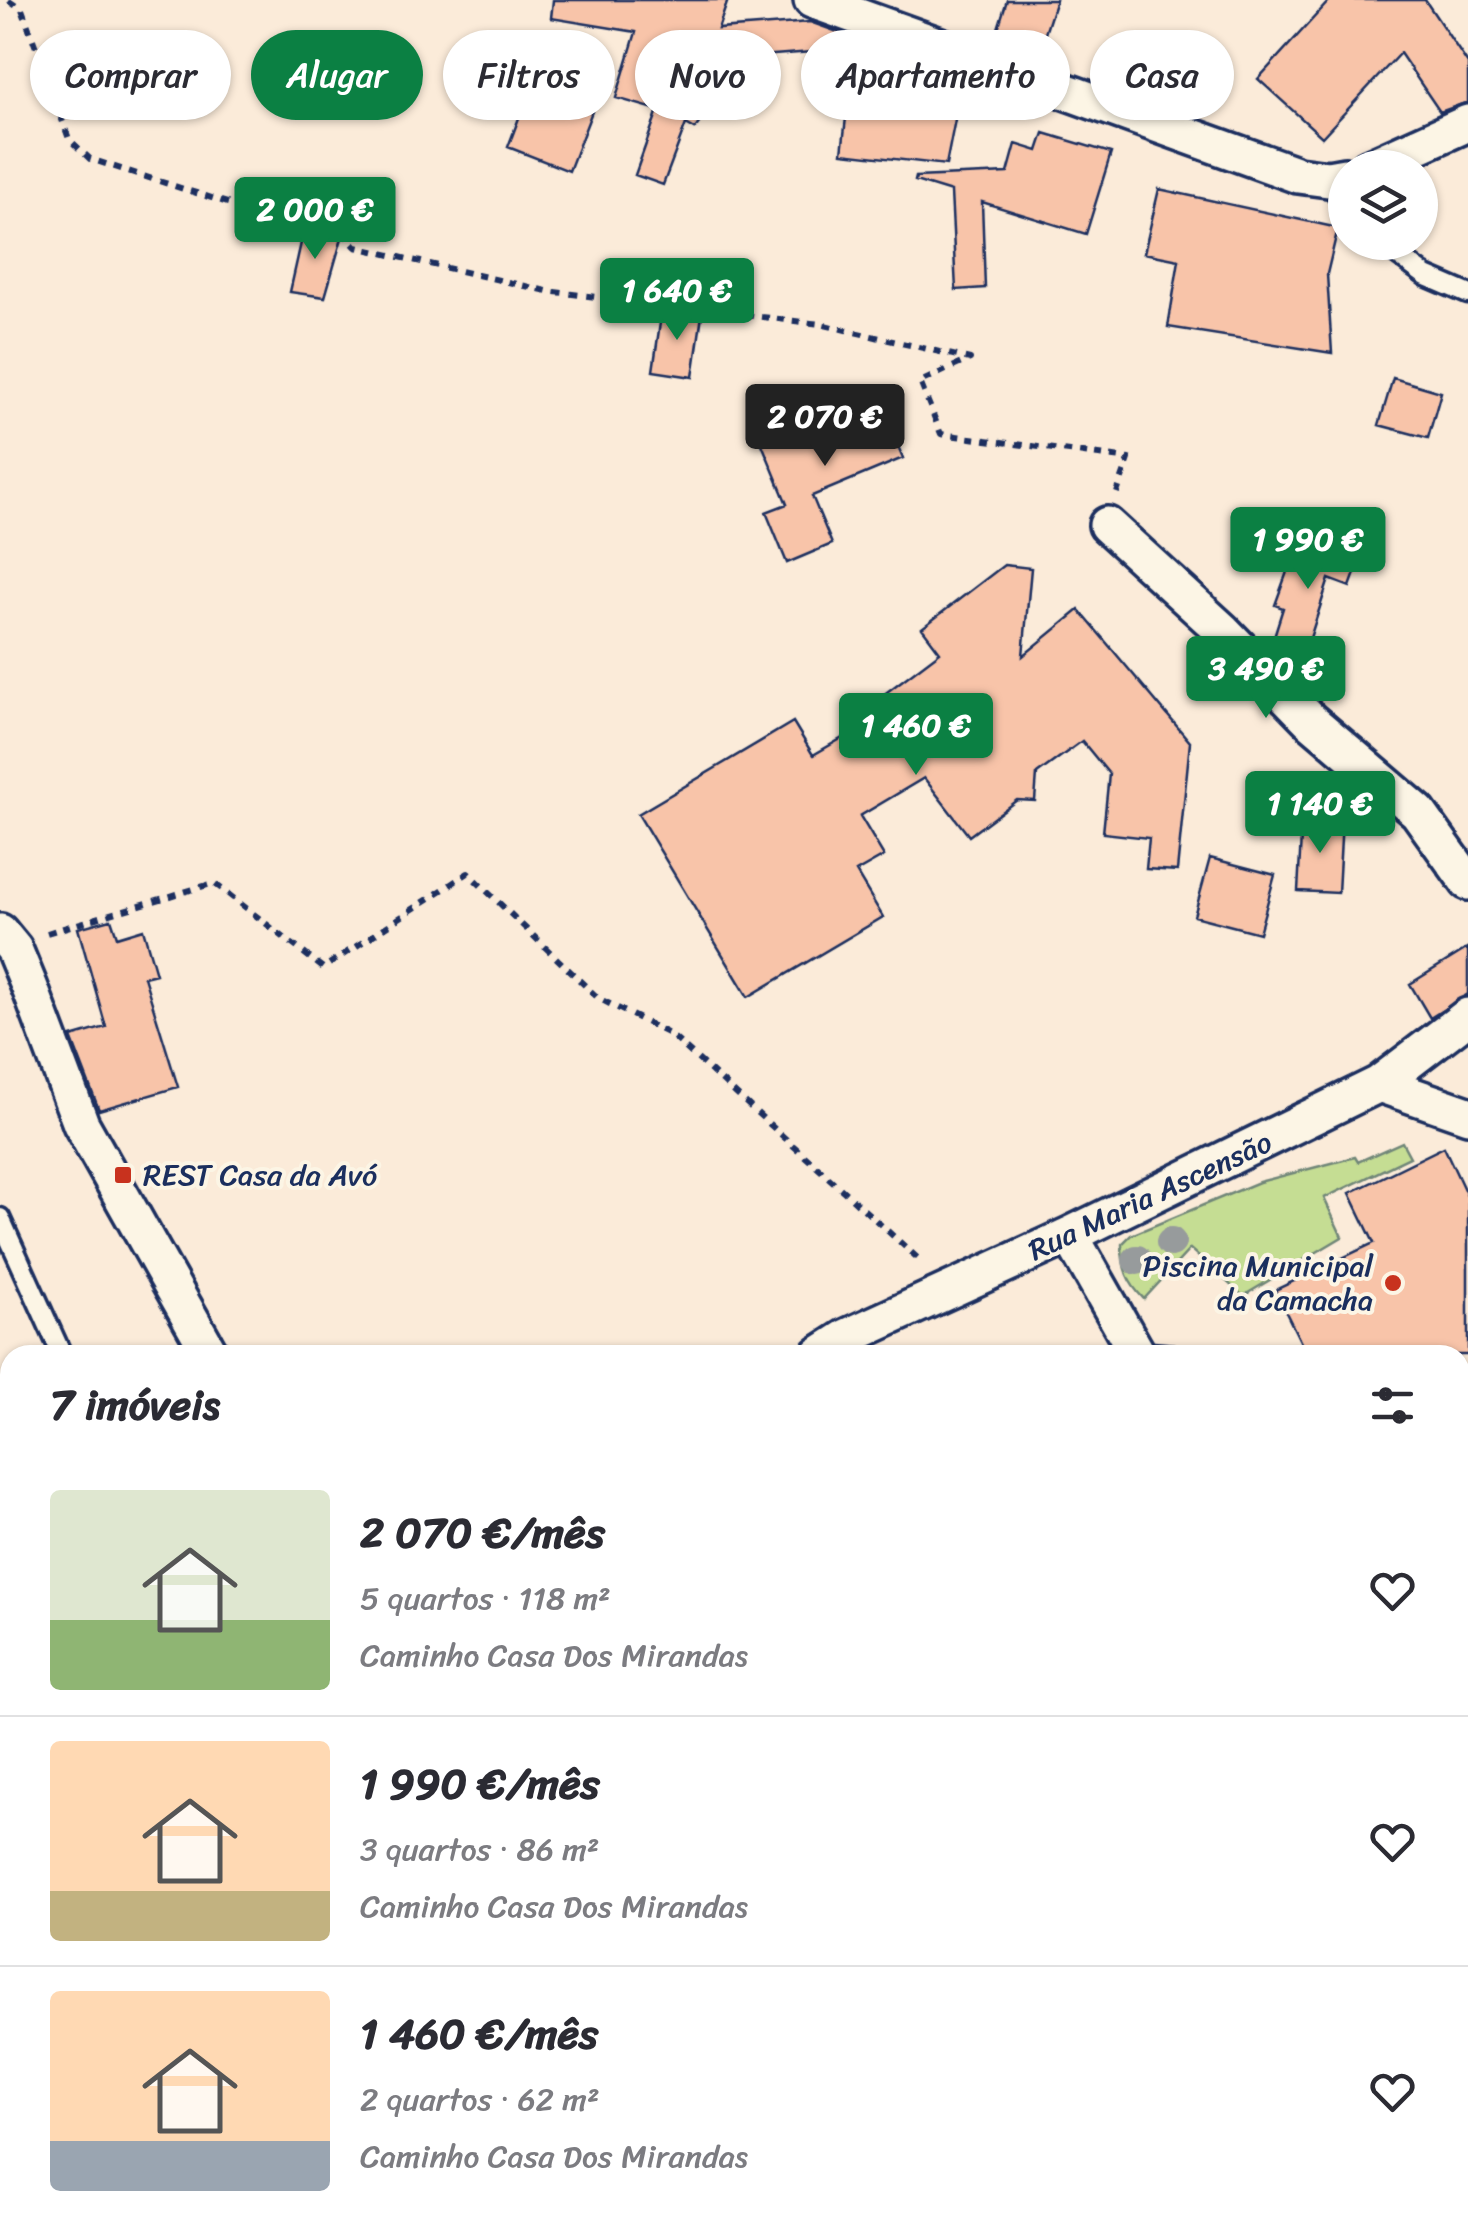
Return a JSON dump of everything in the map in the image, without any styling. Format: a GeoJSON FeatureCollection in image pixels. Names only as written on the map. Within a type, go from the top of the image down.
{"type":"FeatureCollection","features":[{"type":"Feature","properties":{"kind":"street"},"geometry":{"type":"LineString","coordinates":[[812,0],[1328,184]]}},
{"type":"Feature","properties":{"kind":"street"},"geometry":{"type":"LineString","coordinates":[[1408,150],[1468,123]]}},
{"type":"Feature","properties":{"kind":"street"},"geometry":{"type":"LineString","coordinates":[[1107,525],[1223,631],[1310,720],[1418,812],[1468,882]]}},
{"type":"Feature","properties":{"kind":"street"},"geometry":{"type":"LineString","coordinates":[[7,941],[81,1124],[204,1345]]}},
{"type":"Feature","properties":{"kind":"street","name":"Rua Maria Ascensão"},"geometry":{"type":"LineString","coordinates":[[835,1345],[1379,1084],[1464,1031]]}},
{"type":"Feature","properties":{"kind":"street"},"geometry":{"type":"LineString","coordinates":[[1379,1084],[1468,1116]]}},
{"type":"Feature","properties":{"kind":"street"},"geometry":{"type":"LineString","coordinates":[[1070,1235],[1144,1345]]}},
{"type":"Feature","properties":{"kind":"lane"},"geometry":{"type":"LineString","coordinates":[[1404,260],[1426,276],[1468,294]]}},
{"type":"Feature","properties":{"kind":"lane"},"geometry":{"type":"LineString","coordinates":[[0,1218],[57,1345]]}},
{"type":"Feature","properties":{"kind":"path"},"geometry":{"type":"LineString","coordinates":[[9,0],[22,10],[69,139],[90,159],[240,206],[334,223],[356,246],[546,291],[820,324],[970,359],[920,382],[941,434],[1129,459],[1107,525]]}},
{"type":"Feature","properties":{"kind":"path"},"geometry":{"type":"LineString","coordinates":[[7,941],[40,936],[214,884],[323,968],[468,874],[598,998],[670,1035],[930,1268],[943,1292]]}},
{"type":"Feature","properties":{"kind":"green space"},"geometry":{"type":"Polygon","coordinates":[[[1402,1142],[1410,1157],[1324,1198],[1342,1237],[1243,1296],[1190,1249],[1144,1299],[1133,1287],[1124,1267],[1122,1244],[1131,1235],[1259,1182],[1355,1157],[1358,1162],[1402,1142]]]}},
{"type":"Feature","properties":{"kind":"building"},"geometry":{"type":"Polygon","coordinates":[[[553,0],[728,0],[718,29],[810,22],[832,30],[801,30],[801,53],[781,54],[781,30],[635,32],[551,18],[553,0]]]}},
{"type":"Feature","properties":{"kind":"building"},"geometry":{"type":"Polygon","coordinates":[[[1007,0],[1056,0],[1046,30],[998,30],[1007,0]]]}},
{"type":"Feature","properties":{"kind":"building"},"geometry":{"type":"Polygon","coordinates":[[[1330,0],[1425,0],[1468,64],[1468,102],[1440,112],[1400,53],[1322,137],[1258,79],[1330,0]]]}},
{"type":"Feature","properties":{"kind":"building"},"geometry":{"type":"Polygon","coordinates":[[[635,35],[635,103],[616,98],[635,35]]]}},
{"type":"Feature","properties":{"kind":"building"},"geometry":{"type":"Polygon","coordinates":[[[518,120],[589,120],[569,171],[508,147],[518,120]]]}},
{"type":"Feature","properties":{"kind":"building"},"geometry":{"type":"Polygon","coordinates":[[[654,120],[701,120],[695,129],[686,124],[663,185],[635,175],[654,120]]]}},
{"type":"Feature","properties":{"kind":"building"},"geometry":{"type":"Polygon","coordinates":[[[846,120],[955,120],[946,165],[842,153],[846,120]]]}},
{"type":"Feature","properties":{"kind":"building"},"geometry":{"type":"Polygon","coordinates":[[[1044,133],[1111,153],[1086,234],[982,202],[985,288],[956,290],[951,192],[915,181],[916,177],[1008,173],[1016,144],[1038,151],[1044,133]]]}},
{"type":"Feature","properties":{"kind":"building"},"geometry":{"type":"Polygon","coordinates":[[[1159,189],[1328,226],[1332,353],[1168,327],[1179,260],[1144,253],[1159,189]]]}},
{"type":"Feature","properties":{"kind":"building"},"geometry":{"type":"Polygon","coordinates":[[[305,225],[342,238],[325,297],[290,292],[305,225]]]}},
{"type":"Feature","properties":{"kind":"building"},"geometry":{"type":"Polygon","coordinates":[[[662,309],[702,315],[693,377],[653,371],[662,309]]]}},
{"type":"Feature","properties":{"kind":"building"},"geometry":{"type":"Polygon","coordinates":[[[1393,378],[1441,392],[1428,438],[1379,425],[1393,378]]]}},
{"type":"Feature","properties":{"kind":"building"},"geometry":{"type":"Polygon","coordinates":[[[877,396],[903,458],[812,496],[832,544],[787,563],[766,512],[787,504],[762,444],[877,396]]]}},
{"type":"Feature","properties":{"kind":"building"},"geometry":{"type":"Polygon","coordinates":[[[1300,536],[1361,557],[1350,587],[1329,579],[1303,660],[1270,649],[1283,608],[1275,605],[1300,536]]]}},
{"type":"Feature","properties":{"kind":"building"},"geometry":{"type":"Polygon","coordinates":[[[1004,565],[1031,568],[1023,656],[1079,610],[1190,742],[1177,871],[1146,869],[1149,838],[1103,833],[1109,774],[1082,741],[1037,774],[1035,801],[1017,800],[969,836],[924,778],[860,816],[884,856],[856,872],[883,917],[748,997],[638,814],[793,722],[813,755],[889,711],[879,698],[940,652],[922,628],[1004,565]]]}},
{"type":"Feature","properties":{"kind":"building"},"geometry":{"type":"Polygon","coordinates":[[[1302,818],[1342,820],[1338,893],[1298,891],[1302,818]]]}},
{"type":"Feature","properties":{"kind":"building"},"geometry":{"type":"Polygon","coordinates":[[[1210,858],[1275,875],[1259,933],[1194,916],[1210,858]]]}},
{"type":"Feature","properties":{"kind":"building"},"geometry":{"type":"Polygon","coordinates":[[[111,919],[117,937],[143,929],[156,974],[144,977],[178,1087],[99,1110],[71,1037],[106,1027],[78,928],[111,919]]]}},
{"type":"Feature","properties":{"kind":"building"},"geometry":{"type":"Polygon","coordinates":[[[1468,948],[1468,994],[1430,1018],[1410,984],[1468,948]]]}},
{"type":"Feature","properties":{"kind":"building"},"geometry":{"type":"Polygon","coordinates":[[[1444,1147],[1468,1198],[1468,1345],[1302,1345],[1275,1290],[1374,1243],[1350,1193],[1444,1147]]]}},
{"type":"Feature","properties":{"kind":"place","name":"REST Casa da Avó"},"geometry":{"type":"Point","coordinates":[123,1175]}},
{"type":"Feature","properties":{"kind":"place","name":"Piscina Municipal da Camacha"},"geometry":{"type":"Point","coordinates":[1393,1283]}}]}
